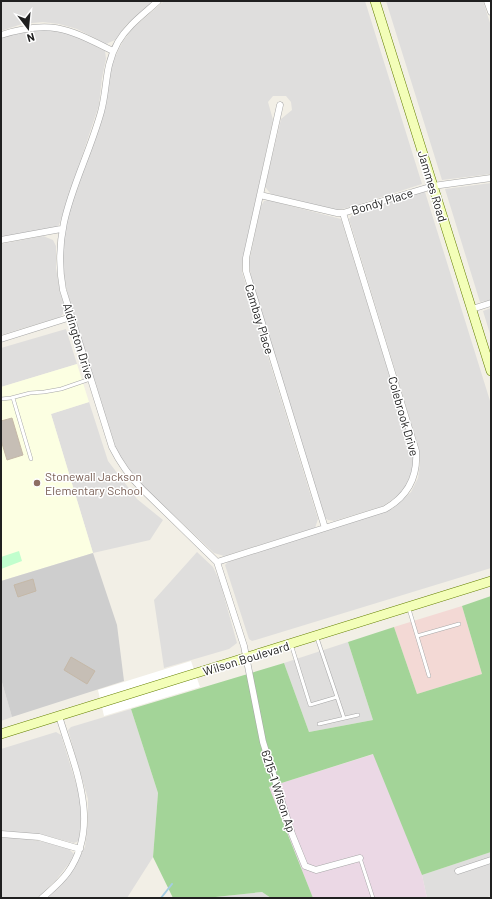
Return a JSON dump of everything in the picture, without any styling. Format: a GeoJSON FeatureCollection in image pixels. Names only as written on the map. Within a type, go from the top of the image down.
{"type":"FeatureCollection","features":[{"type":"Feature","properties":{"kind":"main road","name":"Jammes Road"},"geometry":{"type":"LineString","coordinates":[[376,1],[491,371]]}},
{"type":"Feature","properties":{"kind":"main road","name":"Wilson Boulevard"},"geometry":{"type":"LineString","coordinates":[[1,734],[491,582]]}},
{"type":"Feature","properties":{"kind":"street","name":"Aldington Drive"},"geometry":{"type":"LineString","coordinates":[[158,1],[123,34],[113,51],[106,74],[101,112],[61,229],[60,271],[71,317],[112,447],[123,467],[142,490],[217,562],[244,646],[245,658]]}},
{"type":"Feature","properties":{"kind":"street"},"geometry":{"type":"LineString","coordinates":[[487,1],[491,12]]}},
{"type":"Feature","properties":{"kind":"street"},"geometry":{"type":"LineString","coordinates":[[1,35],[22,28],[52,26],[75,32],[113,51]]}},
{"type":"Feature","properties":{"kind":"street","name":"Cambay Place"},"geometry":{"type":"LineString","coordinates":[[280,105],[246,258],[246,271],[325,528]]}},
{"type":"Feature","properties":{"kind":"street","name":"Bondy Place"},"geometry":{"type":"LineString","coordinates":[[260,195],[337,213],[343,213],[433,186],[491,178]]}},
{"type":"Feature","properties":{"kind":"street","name":"Colebrook Drive"},"geometry":{"type":"LineString","coordinates":[[217,562],[385,509],[395,504],[412,484],[417,463],[416,451],[343,213]]}},
{"type":"Feature","properties":{"kind":"street"},"geometry":{"type":"LineString","coordinates":[[1,240],[61,229]]}},
{"type":"Feature","properties":{"kind":"street"},"geometry":{"type":"LineString","coordinates":[[472,309],[491,303]]}},
{"type":"Feature","properties":{"kind":"street"},"geometry":{"type":"LineString","coordinates":[[1,339],[71,317]]}},
{"type":"Feature","properties":{"kind":"street","name":"6215-1 Wilson Ap"},"geometry":{"type":"LineString","coordinates":[[245,658],[263,742],[292,834],[305,866],[316,870],[360,858]]}},
{"type":"Feature","properties":{"kind":"street"},"geometry":{"type":"LineString","coordinates":[[42,898],[67,874],[80,849],[84,837],[84,804],[59,716]]}},
{"type":"Feature","properties":{"kind":"street"},"geometry":{"type":"LineString","coordinates":[[1,834],[38,837],[80,849]]}},
{"type":"Feature","properties":{"kind":"street"},"geometry":{"type":"LineString","coordinates":[[458,871],[491,860]]}},
{"type":"Feature","properties":{"kind":"lane"},"geometry":{"type":"LineString","coordinates":[[1,399],[61,389],[91,379]]}},
{"type":"Feature","properties":{"kind":"lane"},"geometry":{"type":"LineString","coordinates":[[13,398],[31,459]]}},
{"type":"Feature","properties":{"kind":"lane"},"geometry":{"type":"LineString","coordinates":[[409,607],[429,676]]}},
{"type":"Feature","properties":{"kind":"lane"},"geometry":{"type":"LineString","coordinates":[[417,636],[459,624]]}},
{"type":"Feature","properties":{"kind":"lane"},"geometry":{"type":"LineString","coordinates":[[316,636],[344,718]]}},
{"type":"Feature","properties":{"kind":"lane"},"geometry":{"type":"LineString","coordinates":[[291,644],[310,705],[337,697]]}},
{"type":"Feature","properties":{"kind":"lane"},"geometry":{"type":"LineString","coordinates":[[319,724],[358,715]]}},
{"type":"Feature","properties":{"kind":"lane"},"geometry":{"type":"LineString","coordinates":[[360,858],[373,898]]}},
{"type":"Feature","properties":{"kind":"shaded area"},"geometry":{"type":"Polygon","coordinates":[[[1,1],[154,1],[126,25],[115,40],[106,44],[77,29],[59,24],[43,22],[22,24],[1,31],[1,1]]]}},
{"type":"Feature","properties":{"kind":"shaded area"},"geometry":{"type":"Polygon","coordinates":[[[164,1],[365,1],[422,184],[351,207],[337,210],[271,194],[265,187],[281,119],[292,110],[291,102],[286,96],[273,96],[268,102],[273,120],[243,258],[242,272],[318,519],[315,528],[224,556],[214,553],[147,490],[129,470],[116,449],[68,296],[63,270],[63,244],[66,221],[106,104],[109,76],[113,61],[123,41],[133,28],[164,1]]]}},
{"type":"Feature","properties":{"kind":"shaded area"},"geometry":{"type":"Polygon","coordinates":[[[386,1],[483,1],[491,26],[491,174],[442,180],[386,1]]]}},
{"type":"Feature","properties":{"kind":"shaded area"},"geometry":{"type":"Polygon","coordinates":[[[49,29],[72,34],[105,51],[106,59],[99,105],[59,225],[56,227],[1,237],[1,38],[22,31],[49,29]]]}},
{"type":"Feature","properties":{"kind":"shaded area"},"geometry":{"type":"Polygon","coordinates":[[[491,183],[491,300],[480,302],[445,189],[491,183]]]}},
{"type":"Feature","properties":{"kind":"shaded area"},"geometry":{"type":"Polygon","coordinates":[[[425,192],[491,404],[491,568],[252,641],[249,639],[225,565],[228,562],[392,509],[411,492],[418,478],[420,464],[419,449],[349,219],[353,214],[425,192]]]}},
{"type":"Feature","properties":{"kind":"shaded area"},"geometry":{"type":"Polygon","coordinates":[[[268,200],[341,219],[412,448],[414,467],[406,485],[399,495],[383,506],[334,521],[325,518],[251,278],[249,262],[261,206],[264,201],[268,200]]]}},
{"type":"Feature","properties":{"kind":"shaded area"},"geometry":{"type":"Polygon","coordinates":[[[43,236],[53,240],[56,246],[56,268],[60,292],[65,308],[63,314],[60,317],[1,335],[1,244],[43,236]]]}},
{"type":"Feature","properties":{"kind":"shaded area"},"geometry":{"type":"Polygon","coordinates":[[[491,308],[491,337],[483,311],[491,308]]]}},
{"type":"Feature","properties":{"kind":"shaded area"},"geometry":{"type":"Polygon","coordinates":[[[66,329],[77,364],[1,387],[1,348],[66,329]]]}},
{"type":"Feature","properties":{"kind":"shaded area","name":"Stonewall Jackson Elementary School"},"geometry":{"type":"Polygon","coordinates":[[[77,364],[89,402],[51,414],[93,553],[1,581],[1,387],[77,364]]]}},
{"type":"Feature","properties":{"kind":"shaded area"},"geometry":{"type":"Polygon","coordinates":[[[89,402],[108,461],[137,499],[163,520],[150,540],[93,553],[51,414],[89,402]]]}},
{"type":"Feature","properties":{"kind":"shaded area"},"geometry":{"type":"Polygon","coordinates":[[[197,552],[213,567],[220,582],[237,643],[229,649],[164,668],[154,600],[197,552]]]}},
{"type":"Feature","properties":{"kind":"shaded area"},"geometry":{"type":"Polygon","coordinates":[[[93,553],[117,625],[124,681],[12,717],[1,679],[1,581],[93,553]]]}},
{"type":"Feature","properties":{"kind":"shaded area"},"geometry":{"type":"Polygon","coordinates":[[[462,606],[482,674],[417,694],[394,627],[462,606]]]}},
{"type":"Feature","properties":{"kind":"shaded area"},"geometry":{"type":"Polygon","coordinates":[[[348,642],[373,720],[309,732],[284,663],[348,642]]]}},
{"type":"Feature","properties":{"kind":"shaded area"},"geometry":{"type":"Polygon","coordinates":[[[1,679],[12,717],[1,721],[1,679]]]}},
{"type":"Feature","properties":{"kind":"shaded area"},"geometry":{"type":"Polygon","coordinates":[[[131,709],[158,793],[153,857],[127,898],[47,898],[72,871],[85,847],[88,823],[88,799],[68,730],[71,727],[131,709]]]}},
{"type":"Feature","properties":{"kind":"shaded area"},"geometry":{"type":"Polygon","coordinates":[[[56,732],[61,735],[78,790],[82,810],[79,841],[74,843],[39,834],[1,831],[1,749],[56,732]]]}},
{"type":"Feature","properties":{"kind":"shaded area"},"geometry":{"type":"Polygon","coordinates":[[[374,754],[422,875],[427,898],[313,898],[269,787],[374,754]]]}},
{"type":"Feature","properties":{"kind":"shaded area"},"geometry":{"type":"Polygon","coordinates":[[[14,837],[45,842],[69,849],[74,854],[70,862],[56,880],[37,898],[1,898],[1,838],[14,837]]]}},
{"type":"Feature","properties":{"kind":"shaded area"},"geometry":{"type":"Polygon","coordinates":[[[491,852],[491,896],[484,898],[427,898],[422,875],[491,852]]]}},
{"type":"Feature","properties":{"kind":"shaded area"},"geometry":{"type":"Polygon","coordinates":[[[262,892],[271,898],[206,898],[262,892]]]}},
{"type":"Feature","properties":{"kind":"green space"},"geometry":{"type":"Polygon","coordinates":[[[19,551],[22,561],[1,569],[1,557],[19,551]]]}},
{"type":"Feature","properties":{"kind":"green space"},"geometry":{"type":"Polygon","coordinates":[[[491,596],[491,852],[422,875],[373,754],[269,787],[313,898],[271,898],[262,892],[206,898],[173,898],[153,857],[158,793],[131,709],[284,663],[309,732],[373,720],[348,642],[394,627],[417,694],[482,674],[462,606],[491,596]]]}},
{"type":"Feature","properties":{"kind":"pier"},"geometry":{"type":"Polygon","coordinates":[[[191,661],[200,687],[104,716],[98,690],[191,661]]]}},
{"type":"Feature","properties":{"kind":"building"},"geometry":{"type":"Polygon","coordinates":[[[12,418],[23,455],[7,460],[1,440],[1,421],[12,418]]]}},
{"type":"Feature","properties":{"kind":"building"},"geometry":{"type":"Polygon","coordinates":[[[33,579],[36,591],[18,597],[14,585],[33,579]]]}},
{"type":"Feature","properties":{"kind":"building"},"geometry":{"type":"Polygon","coordinates":[[[71,657],[95,671],[87,684],[64,670],[71,657]]]}},
{"type":"Feature","properties":{"kind":"waterway"},"geometry":{"type":"LineString","coordinates":[[161,898],[172,884]]}},
{"type":"Feature","properties":{"kind":"place","name":"Stonewall Jackson Elementary School"},"geometry":{"type":"Point","coordinates":[37,483]}}]}
